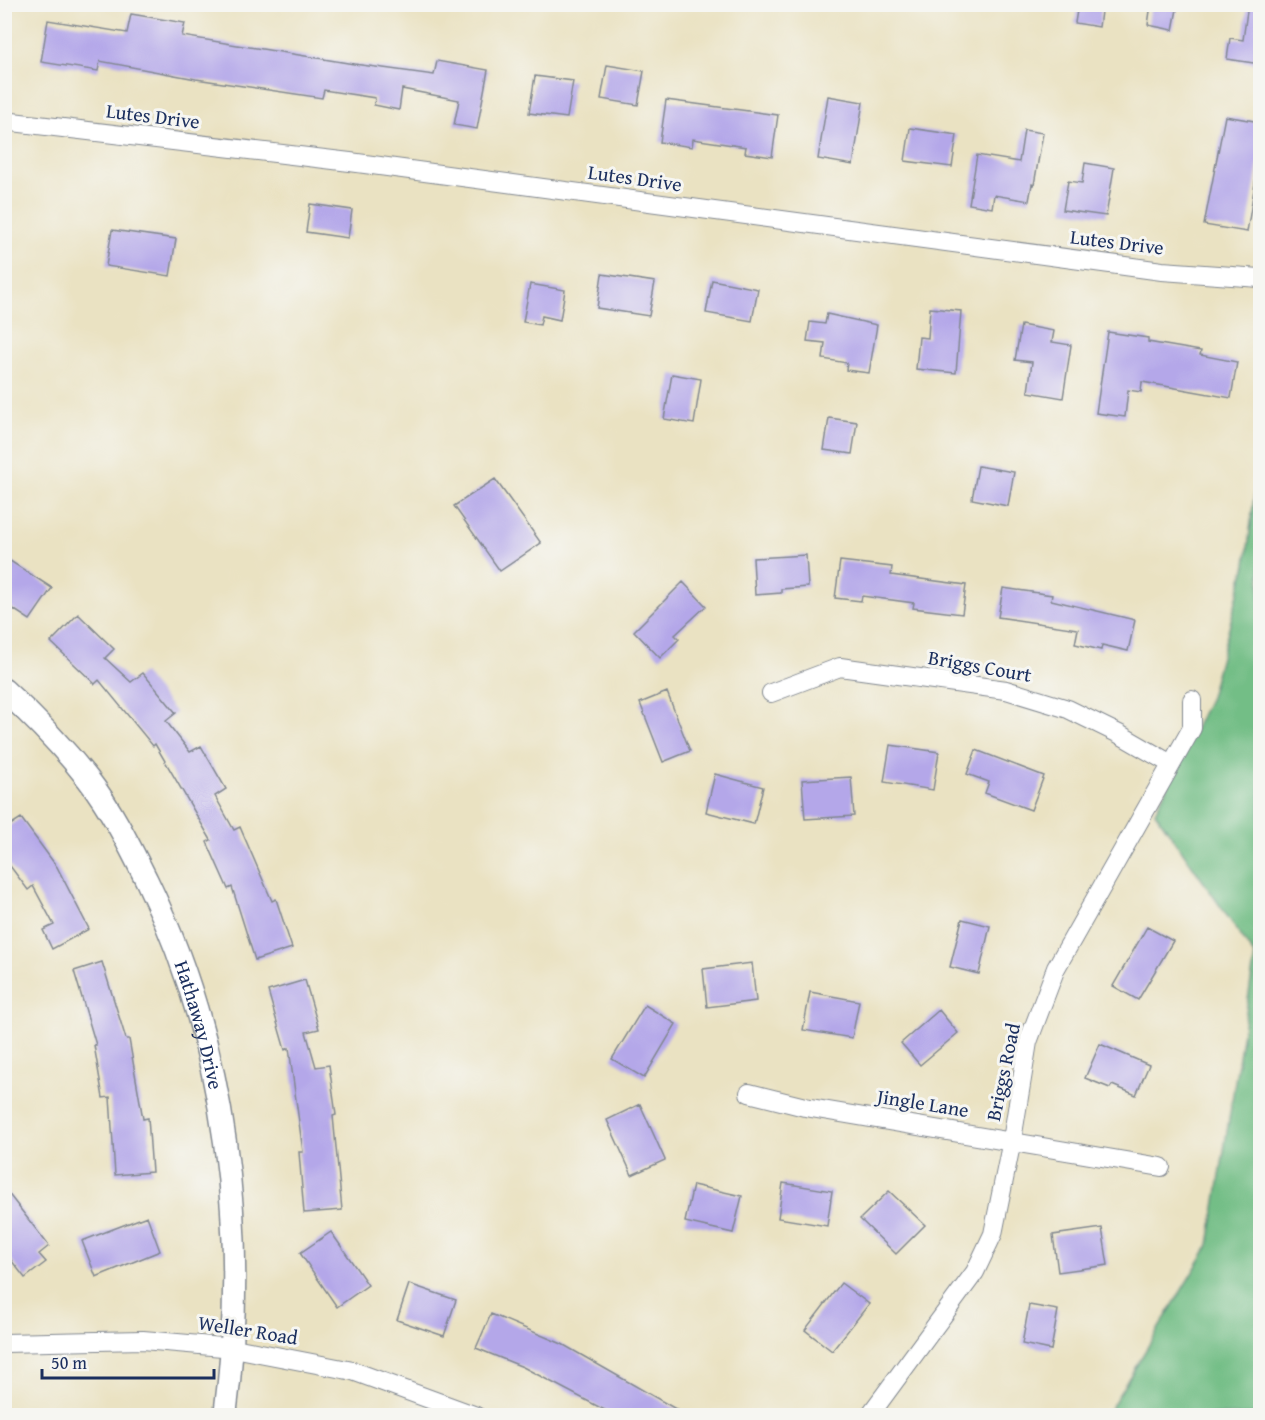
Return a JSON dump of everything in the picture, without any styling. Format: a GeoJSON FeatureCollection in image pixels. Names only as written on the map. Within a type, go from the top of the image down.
{"type":"FeatureCollection","features":[{"type":"Feature","properties":{"kind":"street","name":"Lutes Drive"},"geometry":{"type":"LineString","coordinates":[[4,121],[350,162],[1162,271],[1260,278]]}},
{"type":"Feature","properties":{"kind":"street","name":"Briggs Court"},"geometry":{"type":"LineString","coordinates":[[771,693],[840,667],[1006,690],[1068,709],[1119,734],[1171,764]]}},
{"type":"Feature","properties":{"kind":"street","name":"Hathaway Drive"},"geometry":{"type":"LineString","coordinates":[[4,690],[39,722],[89,780],[123,835],[166,920],[196,1002],[212,1064],[233,1208],[234,1348],[225,1416]]}},
{"type":"Feature","properties":{"kind":"street","name":"Briggs Road"},"geometry":{"type":"LineString","coordinates":[[869,1416],[975,1272],[993,1234],[1012,1140],[1028,1042],[1056,968],[1192,728],[1192,700]]}},
{"type":"Feature","properties":{"kind":"street","name":"Jingle Lane"},"geometry":{"type":"LineString","coordinates":[[749,1093],[805,1107],[1012,1140],[1161,1167]]}},
{"type":"Feature","properties":{"kind":"street","name":"Weller Road"},"geometry":{"type":"LineString","coordinates":[[4,1343],[143,1340],[234,1348],[352,1371],[476,1416]]}},
{"type":"Feature","properties":{"kind":"green space"},"geometry":{"type":"Polygon","coordinates":[[[1260,446],[1260,1415],[1106,1416],[1209,1245],[1255,956],[1155,812],[1210,697],[1246,565],[1260,446]]]}},
{"type":"Feature","properties":{"kind":"building"},"geometry":{"type":"Polygon","coordinates":[[[1078,4],[1102,4],[1099,27],[1075,23],[1078,4]]]}},
{"type":"Feature","properties":{"kind":"building"},"geometry":{"type":"Polygon","coordinates":[[[1151,4],[1178,4],[1173,30],[1148,25],[1151,4]]]}},
{"type":"Feature","properties":{"kind":"building"},"geometry":{"type":"Polygon","coordinates":[[[1248,4],[1260,4],[1260,64],[1227,59],[1230,38],[1243,40],[1248,4]]]}},
{"type":"Feature","properties":{"kind":"building"},"geometry":{"type":"Polygon","coordinates":[[[131,14],[185,23],[182,36],[354,64],[434,75],[437,61],[488,70],[477,129],[454,125],[459,100],[402,89],[399,110],[374,105],[375,98],[324,90],[322,98],[196,79],[100,61],[98,71],[41,62],[48,20],[127,33],[131,14]]]}},
{"type":"Feature","properties":{"kind":"building"},"geometry":{"type":"Polygon","coordinates":[[[607,65],[644,71],[638,105],[601,99],[607,65]]]}},
{"type":"Feature","properties":{"kind":"building"},"geometry":{"type":"Polygon","coordinates":[[[535,76],[573,81],[567,118],[529,113],[535,76]]]}},
{"type":"Feature","properties":{"kind":"building"},"geometry":{"type":"Polygon","coordinates":[[[828,96],[863,102],[853,165],[818,159],[828,96]]]}},
{"type":"Feature","properties":{"kind":"building"},"geometry":{"type":"Polygon","coordinates":[[[666,100],[778,115],[772,157],[745,153],[746,147],[693,139],[692,147],[660,142],[666,100]]]}},
{"type":"Feature","properties":{"kind":"building"},"geometry":{"type":"Polygon","coordinates":[[[1225,116],[1260,122],[1260,153],[1247,232],[1204,225],[1225,116]]]}},
{"type":"Feature","properties":{"kind":"building"},"geometry":{"type":"Polygon","coordinates":[[[910,128],[957,135],[952,167],[905,161],[910,128]]]}},
{"type":"Feature","properties":{"kind":"building"},"geometry":{"type":"Polygon","coordinates":[[[1024,130],[1043,133],[1029,201],[994,195],[992,208],[969,204],[977,155],[1019,162],[1024,130]]]}},
{"type":"Feature","properties":{"kind":"building"},"geometry":{"type":"Polygon","coordinates":[[[1085,163],[1114,168],[1106,216],[1063,210],[1068,181],[1082,183],[1085,163]]]}},
{"type":"Feature","properties":{"kind":"building"},"geometry":{"type":"Polygon","coordinates":[[[310,204],[352,210],[348,238],[306,232],[310,204]]]}},
{"type":"Feature","properties":{"kind":"building"},"geometry":{"type":"Polygon","coordinates":[[[112,230],[176,239],[170,276],[106,266],[112,230]]]}},
{"type":"Feature","properties":{"kind":"building"},"geometry":{"type":"Polygon","coordinates":[[[602,274],[655,282],[649,316],[597,308],[602,274]]]}},
{"type":"Feature","properties":{"kind":"building"},"geometry":{"type":"Polygon","coordinates":[[[712,280],[758,289],[752,321],[706,313],[712,280]]]}},
{"type":"Feature","properties":{"kind":"building"},"geometry":{"type":"Polygon","coordinates":[[[530,284],[565,290],[560,320],[542,316],[540,325],[523,322],[530,284]]]}},
{"type":"Feature","properties":{"kind":"building"},"geometry":{"type":"Polygon","coordinates":[[[930,308],[961,311],[956,373],[916,369],[919,337],[928,338],[930,308]]]}},
{"type":"Feature","properties":{"kind":"building"},"geometry":{"type":"Polygon","coordinates":[[[827,314],[877,325],[869,373],[846,370],[847,363],[823,359],[825,343],[807,341],[810,322],[825,324],[827,314]]]}},
{"type":"Feature","properties":{"kind":"building"},"geometry":{"type":"Polygon","coordinates":[[[1021,325],[1054,331],[1052,342],[1071,345],[1063,398],[1028,392],[1032,362],[1015,360],[1021,325]]]}},
{"type":"Feature","properties":{"kind":"building"},"geometry":{"type":"Polygon","coordinates":[[[1108,332],[1148,338],[1148,342],[1201,351],[1200,355],[1237,362],[1231,398],[1142,382],[1141,392],[1128,390],[1125,417],[1096,413],[1108,332]]]}},
{"type":"Feature","properties":{"kind":"building"},"geometry":{"type":"Polygon","coordinates":[[[672,374],[701,379],[694,424],[664,419],[672,374]]]}},
{"type":"Feature","properties":{"kind":"building"},"geometry":{"type":"Polygon","coordinates":[[[829,418],[857,422],[852,454],[824,450],[829,418]]]}},
{"type":"Feature","properties":{"kind":"building"},"geometry":{"type":"Polygon","coordinates":[[[978,466],[1014,472],[1008,506],[972,499],[978,466]]]}},
{"type":"Feature","properties":{"kind":"building"},"geometry":{"type":"Polygon","coordinates":[[[495,479],[541,543],[500,571],[454,506],[495,479]]]}},
{"type":"Feature","properties":{"kind":"building"},"geometry":{"type":"Polygon","coordinates":[[[806,555],[808,587],[781,589],[781,593],[755,595],[753,558],[806,555]]]}},
{"type":"Feature","properties":{"kind":"building"},"geometry":{"type":"Polygon","coordinates":[[[4,557],[52,588],[30,620],[4,603],[4,557]]]}},
{"type":"Feature","properties":{"kind":"building"},"geometry":{"type":"Polygon","coordinates":[[[840,561],[892,567],[891,575],[966,585],[962,614],[913,608],[914,603],[862,596],[861,601],[835,598],[840,561]]]}},
{"type":"Feature","properties":{"kind":"building"},"geometry":{"type":"Polygon","coordinates":[[[683,582],[706,606],[675,635],[679,639],[660,658],[634,631],[683,582]]]}},
{"type":"Feature","properties":{"kind":"building"},"geometry":{"type":"Polygon","coordinates":[[[1003,588],[1052,595],[1051,600],[1135,620],[1128,651],[1102,645],[1101,650],[1075,644],[1078,629],[998,617],[1003,588]]]}},
{"type":"Feature","properties":{"kind":"building"},"geometry":{"type":"Polygon","coordinates":[[[78,614],[114,649],[105,658],[131,682],[143,673],[176,713],[166,721],[190,752],[201,746],[226,789],[215,796],[234,830],[240,827],[272,901],[276,899],[292,948],[255,960],[232,887],[228,889],[207,842],[211,840],[155,744],[153,746],[99,680],[95,684],[51,642],[78,614]]]}},
{"type":"Feature","properties":{"kind":"building"},"geometry":{"type":"Polygon","coordinates":[[[667,692],[690,751],[663,762],[640,703],[667,692]]]}},
{"type":"Feature","properties":{"kind":"building"},"geometry":{"type":"Polygon","coordinates":[[[890,745],[939,752],[933,790],[884,782],[890,745]]]}},
{"type":"Feature","properties":{"kind":"building"},"geometry":{"type":"Polygon","coordinates":[[[976,750],[1044,776],[1031,810],[985,793],[989,782],[967,774],[976,750]]]}},
{"type":"Feature","properties":{"kind":"building"},"geometry":{"type":"Polygon","coordinates":[[[715,774],[763,787],[754,824],[706,812],[715,774]]]}},
{"type":"Feature","properties":{"kind":"building"},"geometry":{"type":"Polygon","coordinates":[[[851,777],[854,816],[805,819],[802,780],[851,777]]]}},
{"type":"Feature","properties":{"kind":"building"},"geometry":{"type":"Polygon","coordinates":[[[21,818],[57,867],[89,929],[52,949],[43,930],[54,925],[33,886],[28,890],[4,858],[4,829],[21,818]]]}},
{"type":"Feature","properties":{"kind":"building"},"geometry":{"type":"Polygon","coordinates":[[[962,919],[990,926],[979,974],[950,967],[962,919]]]}},
{"type":"Feature","properties":{"kind":"building"},"geometry":{"type":"Polygon","coordinates":[[[1147,927],[1173,941],[1138,1000],[1113,986],[1147,927]]]}},
{"type":"Feature","properties":{"kind":"building"},"geometry":{"type":"Polygon","coordinates":[[[102,962],[126,1039],[129,1039],[143,1119],[148,1118],[152,1172],[115,1175],[110,1097],[103,1098],[94,1045],[96,1045],[74,971],[102,962]]]}},
{"type":"Feature","properties":{"kind":"building"},"geometry":{"type":"Polygon","coordinates":[[[752,963],[756,1001],[707,1007],[703,969],[752,963]]]}},
{"type":"Feature","properties":{"kind":"building"},"geometry":{"type":"Polygon","coordinates":[[[305,980],[319,1029],[306,1032],[316,1067],[329,1065],[336,1115],[333,1116],[342,1210],[304,1213],[299,1152],[303,1152],[289,1048],[285,1050],[268,991],[305,980]]]}},
{"type":"Feature","properties":{"kind":"building"},"geometry":{"type":"Polygon","coordinates":[[[810,992],[859,1001],[852,1038],[803,1030],[810,992]]]}},
{"type":"Feature","properties":{"kind":"building"},"geometry":{"type":"Polygon","coordinates":[[[645,1005],[676,1024],[644,1078],[612,1059],[645,1005]]]}},
{"type":"Feature","properties":{"kind":"building"},"geometry":{"type":"Polygon","coordinates":[[[939,1010],[958,1033],[920,1065],[901,1043],[939,1010]]]}},
{"type":"Feature","properties":{"kind":"building"},"geometry":{"type":"Polygon","coordinates":[[[1100,1044],[1149,1065],[1136,1095],[1112,1085],[1110,1088],[1085,1078],[1100,1044]]]}},
{"type":"Feature","properties":{"kind":"building"},"geometry":{"type":"Polygon","coordinates":[[[640,1104],[665,1160],[632,1175],[607,1120],[640,1104]]]}},
{"type":"Feature","properties":{"kind":"building"},"geometry":{"type":"Polygon","coordinates":[[[783,1183],[832,1191],[827,1226],[778,1218],[783,1183]]]}},
{"type":"Feature","properties":{"kind":"building"},"geometry":{"type":"Polygon","coordinates":[[[693,1185],[742,1196],[733,1233],[685,1222],[693,1185]]]}},
{"type":"Feature","properties":{"kind":"building"},"geometry":{"type":"Polygon","coordinates":[[[4,1188],[49,1246],[39,1254],[46,1262],[25,1278],[4,1251],[4,1188]]]}},
{"type":"Feature","properties":{"kind":"building"},"geometry":{"type":"Polygon","coordinates":[[[889,1191],[925,1225],[896,1254],[860,1219],[889,1191]]]}},
{"type":"Feature","properties":{"kind":"building"},"geometry":{"type":"Polygon","coordinates":[[[147,1216],[160,1251],[96,1277],[82,1241],[147,1216]]]}},
{"type":"Feature","properties":{"kind":"building"},"geometry":{"type":"Polygon","coordinates":[[[1102,1228],[1108,1265],[1058,1272],[1053,1235],[1102,1228]]]}},
{"type":"Feature","properties":{"kind":"building"},"geometry":{"type":"Polygon","coordinates":[[[331,1232],[368,1285],[337,1307],[300,1253],[331,1232]]]}},
{"type":"Feature","properties":{"kind":"building"},"geometry":{"type":"Polygon","coordinates":[[[841,1283],[869,1304],[832,1351],[805,1330],[841,1283]]]}},
{"type":"Feature","properties":{"kind":"building"},"geometry":{"type":"Polygon","coordinates":[[[409,1284],[456,1300],[444,1336],[397,1320],[409,1284]]]}},
{"type":"Feature","properties":{"kind":"building"},"geometry":{"type":"Polygon","coordinates":[[[1029,1305],[1058,1310],[1051,1350],[1022,1344],[1029,1305]]]}},
{"type":"Feature","properties":{"kind":"building"},"geometry":{"type":"Polygon","coordinates":[[[491,1314],[562,1344],[688,1416],[616,1416],[523,1367],[476,1348],[491,1314]]]}}]}
